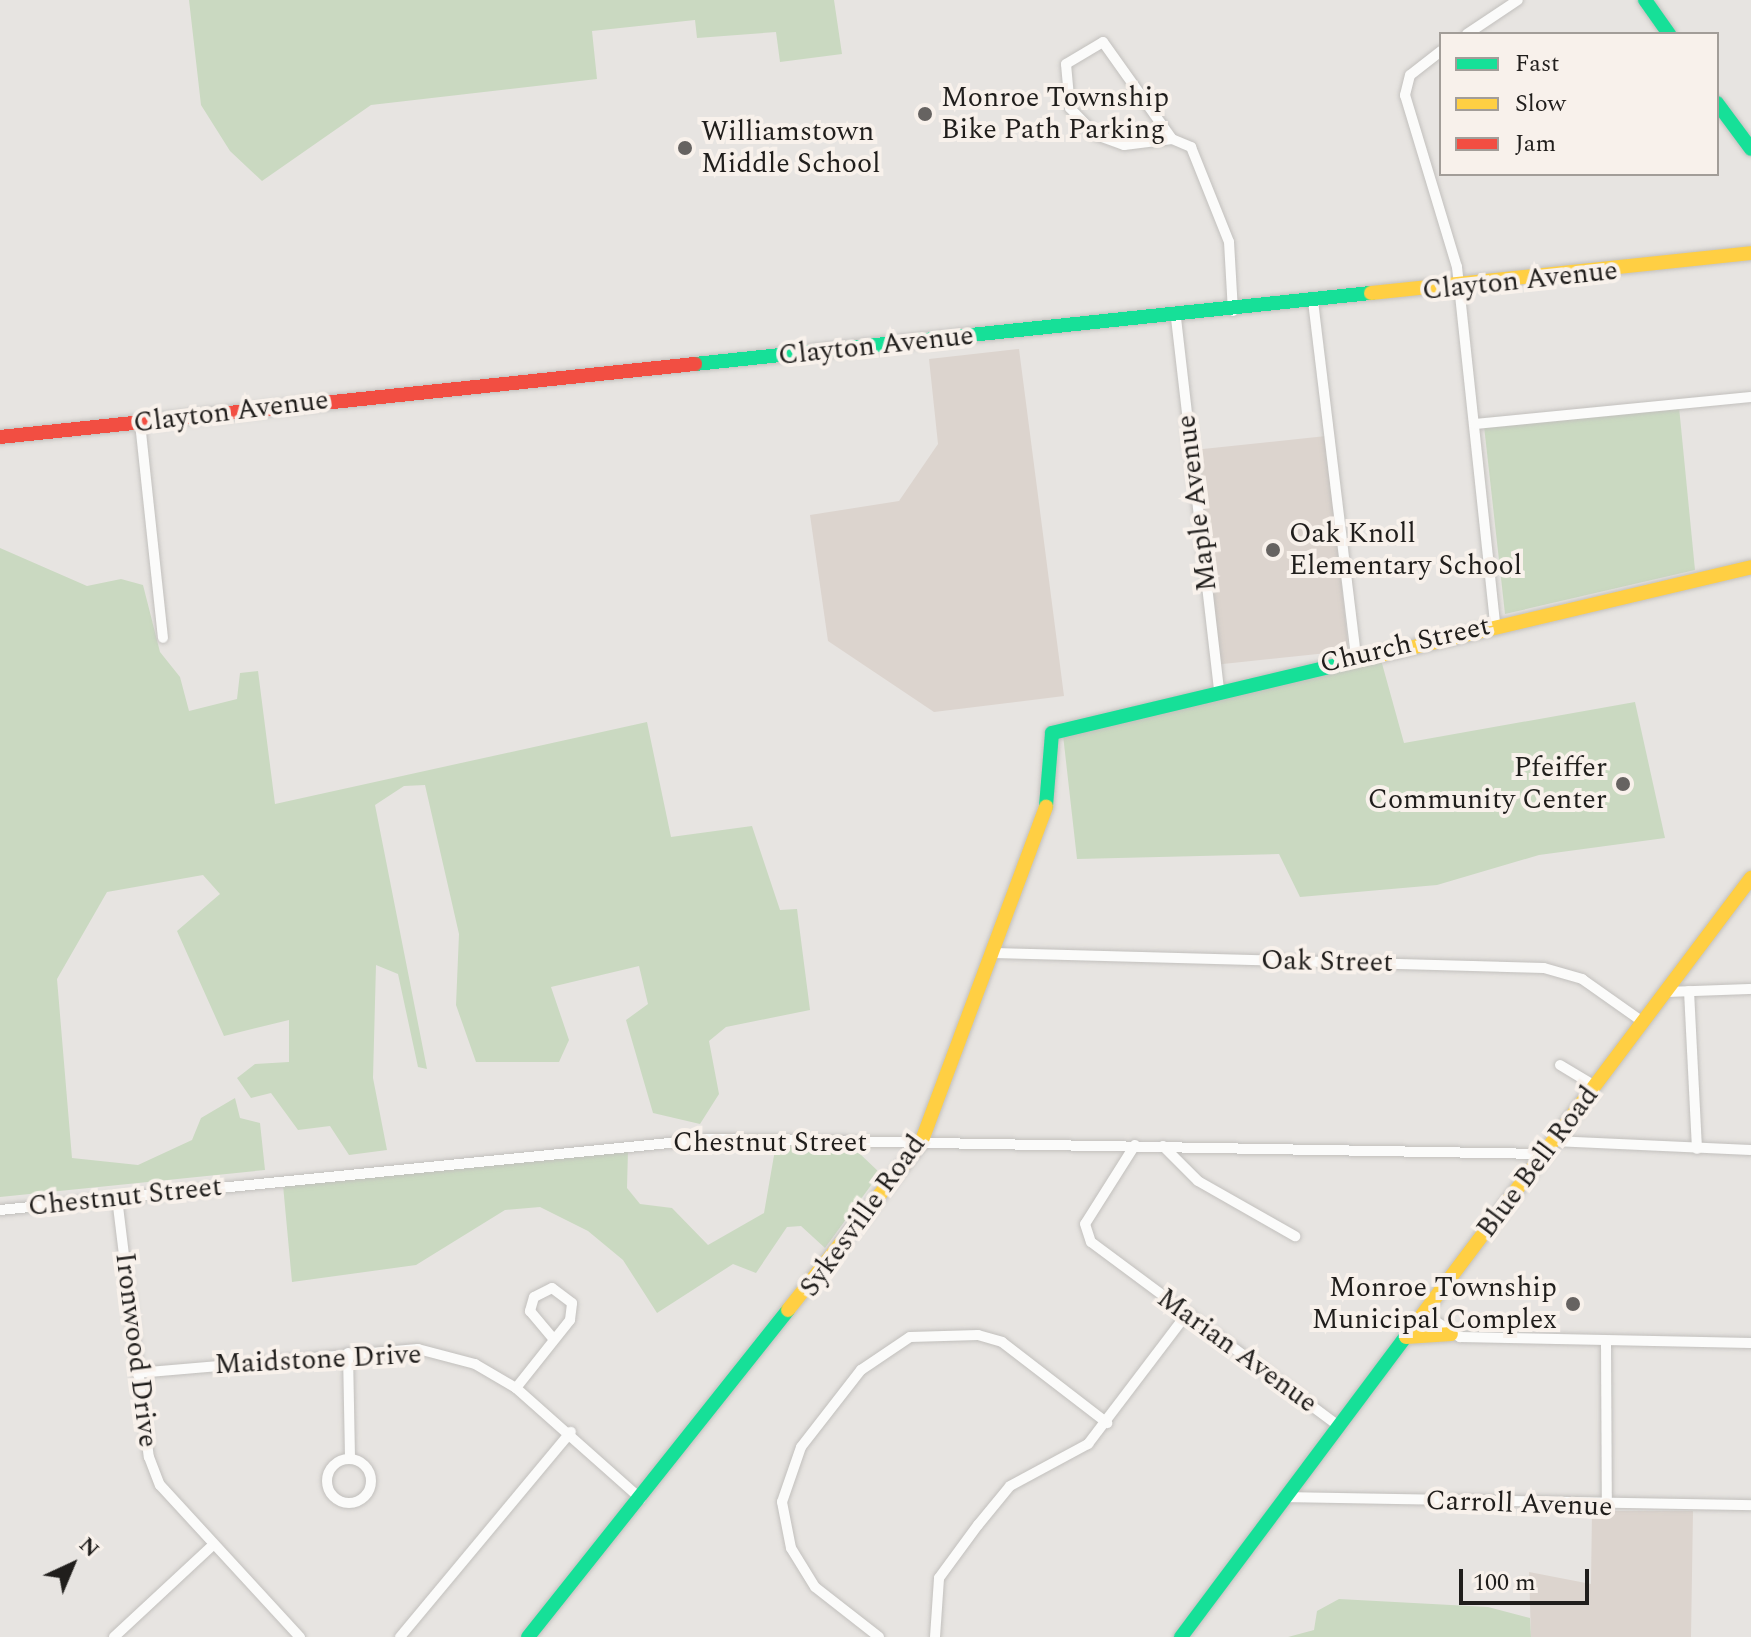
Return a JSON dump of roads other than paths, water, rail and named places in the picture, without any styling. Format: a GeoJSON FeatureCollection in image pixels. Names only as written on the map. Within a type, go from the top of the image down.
{"type":"FeatureCollection","features":[{"type":"Feature","properties":{"kind":"main road"},"geometry":{"type":"LineString","coordinates":[[1645,0],[1668,32]]}},
{"type":"Feature","properties":{"kind":"main road"},"geometry":{"type":"LineString","coordinates":[[1719,106],[1751,149]]}},
{"type":"Feature","properties":{"kind":"main road","name":"Clayton Avenue"},"geometry":{"type":"LineString","coordinates":[[0,437],[541,376],[1459,289],[1751,253]]}},
{"type":"Feature","properties":{"kind":"main road","name":"Church Street"},"geometry":{"type":"LineString","coordinates":[[1060,726],[1751,567]]}},
{"type":"Feature","properties":{"kind":"main road","name":"Sykesville Road"},"geometry":{"type":"LineString","coordinates":[[528,1637],[641,1499],[921,1143],[1046,815],[1048,743],[1060,726]]}},
{"type":"Feature","properties":{"kind":"main road","name":"Blue Bell Road"},"geometry":{"type":"LineString","coordinates":[[1181,1637],[1751,878]]}},
{"type":"Feature","properties":{"kind":"main road"},"geometry":{"type":"LineString","coordinates":[[1406,1337],[1451,1334]]}},
{"type":"Feature","properties":{"kind":"street"},"geometry":{"type":"LineString","coordinates":[[1470,32],[1518,0]]}},
{"type":"Feature","properties":{"kind":"street"},"geometry":{"type":"LineString","coordinates":[[1172,139],[1103,42],[1066,64],[1070,108],[1096,135],[1124,145],[1172,139],[1191,147],[1206,178],[1229,242],[1233,311]]}},
{"type":"Feature","properties":{"kind":"street"},"geometry":{"type":"LineString","coordinates":[[1439,52],[1407,81],[1406,103],[1459,289],[1495,624]]}},
{"type":"Feature","properties":{"kind":"street"},"geometry":{"type":"LineString","coordinates":[[1313,301],[1356,656]]}},
{"type":"Feature","properties":{"kind":"street","name":"Maple Avenue"},"geometry":{"type":"LineString","coordinates":[[1176,318],[1219,688]]}},
{"type":"Feature","properties":{"kind":"street"},"geometry":{"type":"LineString","coordinates":[[1475,424],[1751,397]]}},
{"type":"Feature","properties":{"kind":"street"},"geometry":{"type":"LineString","coordinates":[[140,423],[163,638]]}},
{"type":"Feature","properties":{"kind":"street","name":"Oak Street"},"geometry":{"type":"LineString","coordinates":[[994,953],[1544,968],[1582,979],[1643,1022]]}},
{"type":"Feature","properties":{"kind":"street"},"geometry":{"type":"LineString","coordinates":[[1665,992],[1751,989]]}},
{"type":"Feature","properties":{"kind":"street"},"geometry":{"type":"LineString","coordinates":[[1689,991],[1697,1149]]}},
{"type":"Feature","properties":{"kind":"street"},"geometry":{"type":"LineString","coordinates":[[1560,1065],[1595,1086]]}},
{"type":"Feature","properties":{"kind":"street","name":"Chestnut Street"},"geometry":{"type":"LineString","coordinates":[[0,1210],[687,1140],[1543,1154]]}},
{"type":"Feature","properties":{"kind":"street"},"geometry":{"type":"LineString","coordinates":[[1553,1141],[1751,1150]]}},
{"type":"Feature","properties":{"kind":"street","name":"Marian Avenue"},"geometry":{"type":"LineString","coordinates":[[1135,1145],[1085,1234],[1186,1315],[1339,1426]]}},
{"type":"Feature","properties":{"kind":"street"},"geometry":{"type":"LineString","coordinates":[[1163,1146],[1198,1181],[1295,1236]]}},
{"type":"Feature","properties":{"kind":"street","name":"Ironwood Drive"},"geometry":{"type":"LineString","coordinates":[[117,1198],[137,1373],[160,1485],[211,1547],[300,1637]]}},
{"type":"Feature","properties":{"kind":"street"},"geometry":{"type":"LineString","coordinates":[[516,1388],[570,1320],[572,1303],[552,1288],[534,1297],[530,1311],[553,1338]]}},
{"type":"Feature","properties":{"kind":"street"},"geometry":{"type":"LineString","coordinates":[[1424,1314],[1451,1334],[1606,1342],[1751,1343]]}},
{"type":"Feature","properties":{"kind":"street"},"geometry":{"type":"LineString","coordinates":[[935,1637],[939,1578],[978,1525],[1010,1486],[1088,1444],[1107,1423],[1186,1315]]}},
{"type":"Feature","properties":{"kind":"street"},"geometry":{"type":"LineString","coordinates":[[879,1637],[815,1587],[791,1548],[782,1502],[801,1447],[861,1370],[910,1337],[978,1335],[1002,1342],[1107,1423]]}},
{"type":"Feature","properties":{"kind":"street"},"geometry":{"type":"LineString","coordinates":[[1606,1342],[1607,1507]]}},
{"type":"Feature","properties":{"kind":"street","name":"Maidstone Drive"},"geometry":{"type":"LineString","coordinates":[[137,1373],[418,1349],[475,1364],[516,1388],[571,1432],[641,1499]]}},
{"type":"Feature","properties":{"kind":"street"},"geometry":{"type":"LineString","coordinates":[[348,1353],[350,1455],[371,1483],[351,1503],[333,1496],[327,1481],[350,1455]]}},
{"type":"Feature","properties":{"kind":"street"},"geometry":{"type":"LineString","coordinates":[[400,1637],[571,1432]]}},
{"type":"Feature","properties":{"kind":"street","name":"Carroll Avenue"},"geometry":{"type":"LineString","coordinates":[[1286,1497],[1607,1507],[1751,1505]]}},
{"type":"Feature","properties":{"kind":"street"},"geometry":{"type":"LineString","coordinates":[[114,1637],[211,1547]]}},
{"type":"Feature","properties":{"kind":"place","name":"Monroe Township Bike Path Parking"},"geometry":{"type":"Point","coordinates":[925,114]}},
{"type":"Feature","properties":{"kind":"place","name":"Williamstown Middle School"},"geometry":{"type":"Point","coordinates":[685,148]}},
{"type":"Feature","properties":{"kind":"place","name":"Oak Knoll Elementary School"},"geometry":{"type":"Point","coordinates":[1273,550]}},
{"type":"Feature","properties":{"kind":"place","name":"Pfeiffer Community Center"},"geometry":{"type":"Point","coordinates":[1623,784]}},
{"type":"Feature","properties":{"kind":"place","name":"Monroe Township Municipal Complex"},"geometry":{"type":"Point","coordinates":[1573,1304]}}]}
